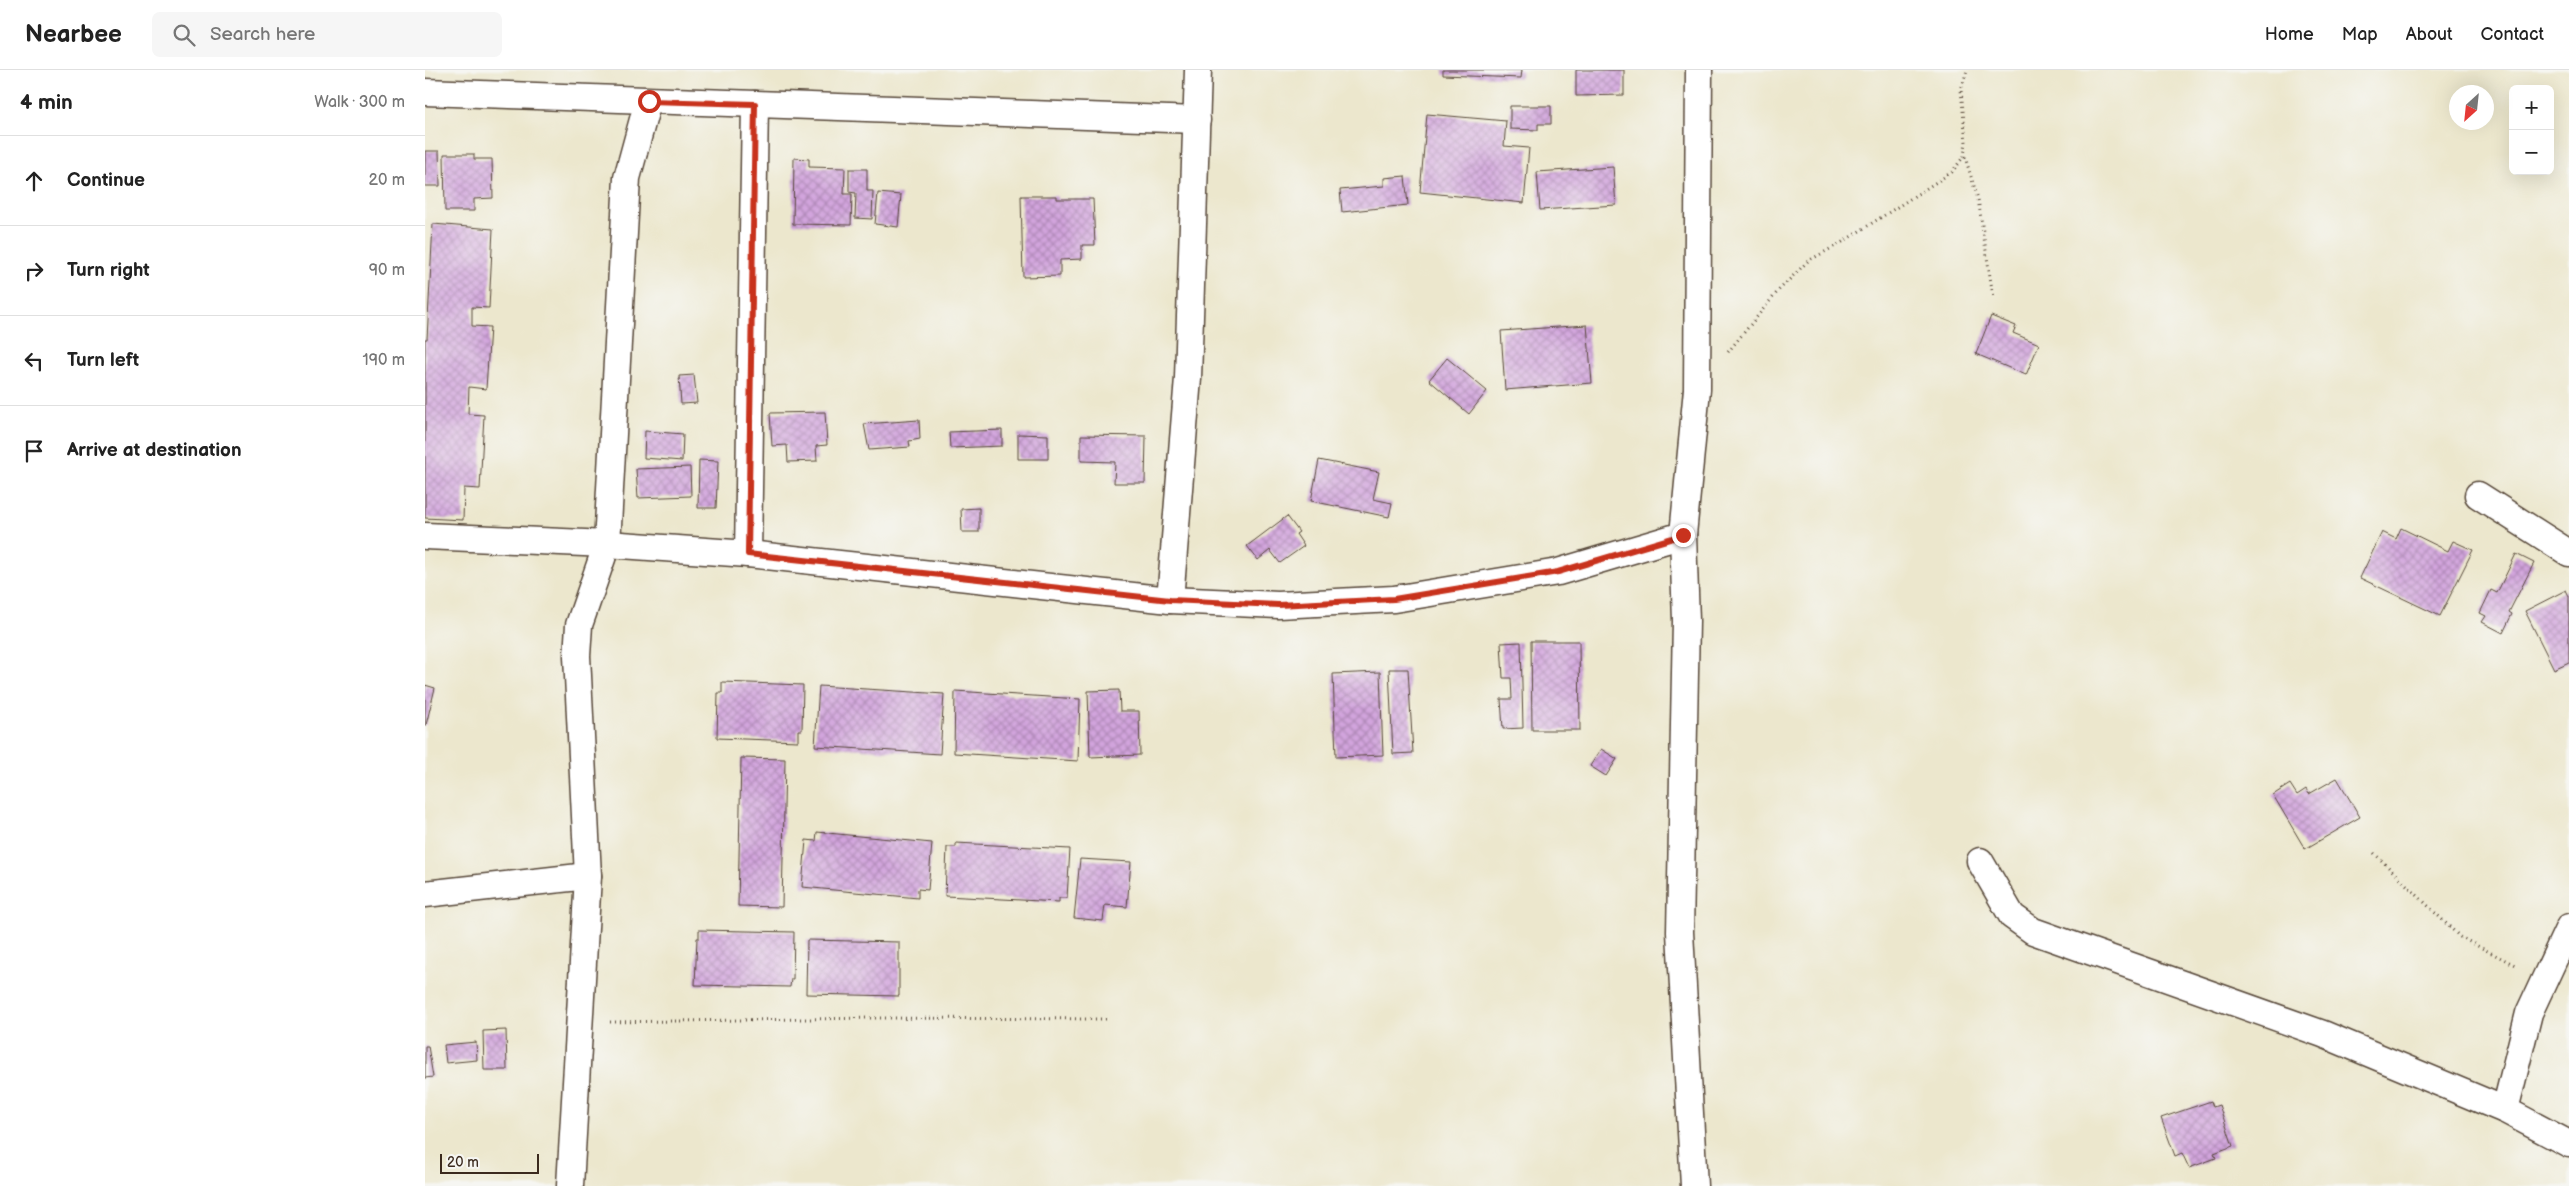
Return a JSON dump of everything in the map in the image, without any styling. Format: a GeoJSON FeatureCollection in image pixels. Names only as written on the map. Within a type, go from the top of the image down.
{"type":"FeatureCollection","features":[{"type":"Feature","properties":{"kind":"street"},"geometry":{"type":"LineString","coordinates":[[1170,600],[1188,378],[1198,70]]}},
{"type":"Feature","properties":{"kind":"street"},"geometry":{"type":"LineString","coordinates":[[1693,1186],[1680,932],[1686,621],[1683,535],[1697,389],[1699,70]]}},
{"type":"Feature","properties":{"kind":"street"},"geometry":{"type":"LineString","coordinates":[[425,92],[1197,120]]}},
{"type":"Feature","properties":{"kind":"street"},"geometry":{"type":"LineString","coordinates":[[571,1186],[588,876],[577,656],[579,625],[607,544],[627,178],[649,101]]}},
{"type":"Feature","properties":{"kind":"street"},"geometry":{"type":"LineString","coordinates":[[748,554],[755,104]]}},
{"type":"Feature","properties":{"kind":"street"},"geometry":{"type":"LineString","coordinates":[[2478,495],[2569,553]]}},
{"type":"Feature","properties":{"kind":"street"},"geometry":{"type":"LineString","coordinates":[[425,536],[607,544],[748,554],[1170,600],[1278,605],[1394,599],[1558,572],[1683,535]]}},
{"type":"Feature","properties":{"kind":"street"},"geometry":{"type":"LineString","coordinates":[[1981,861],[2011,916],[2033,931],[2323,1034],[2505,1110],[2569,1144]]}},
{"type":"Feature","properties":{"kind":"street"},"geometry":{"type":"LineString","coordinates":[[425,894],[588,876]]}},
{"type":"Feature","properties":{"kind":"street"},"geometry":{"type":"LineString","coordinates":[[2505,1110],[2529,1013],[2569,927]]}},
{"type":"Feature","properties":{"kind":"path"},"geometry":{"type":"LineString","coordinates":[[1967,70],[1961,90],[1966,142],[1964,156],[1978,199],[1993,296]]}},
{"type":"Feature","properties":{"kind":"path"},"geometry":{"type":"LineString","coordinates":[[1697,389],[1779,290],[1808,261],[1841,243],[1952,172],[1964,156]]}},
{"type":"Feature","properties":{"kind":"path"},"geometry":{"type":"LineString","coordinates":[[2375,853],[2460,937],[2545,979]]}},
{"type":"Feature","properties":{"kind":"path"},"geometry":{"type":"LineString","coordinates":[[580,1023],[871,1018],[1108,1019]]}},
{"type":"Feature","properties":{"kind":"building"},"geometry":{"type":"Polygon","coordinates":[[[1443,70],[1522,70],[1521,78],[1443,75],[1443,70]]]}},
{"type":"Feature","properties":{"kind":"building"},"geometry":{"type":"Polygon","coordinates":[[[1576,70],[1624,70],[1624,95],[1576,96],[1576,70]]]}},
{"type":"Feature","properties":{"kind":"building"},"geometry":{"type":"Polygon","coordinates":[[[1510,106],[1551,106],[1551,124],[1538,124],[1538,130],[1510,129],[1510,106]]]}},
{"type":"Feature","properties":{"kind":"building"},"geometry":{"type":"Polygon","coordinates":[[[1427,114],[1506,121],[1504,146],[1529,148],[1524,203],[1420,192],[1427,114]]]}},
{"type":"Feature","properties":{"kind":"building"},"geometry":{"type":"Polygon","coordinates":[[[425,151],[439,151],[440,186],[425,186],[425,151]]]}},
{"type":"Feature","properties":{"kind":"building"},"geometry":{"type":"Polygon","coordinates":[[[444,154],[474,154],[474,159],[492,159],[493,198],[474,199],[474,211],[445,211],[444,154]]]}},
{"type":"Feature","properties":{"kind":"building"},"geometry":{"type":"Polygon","coordinates":[[[794,158],[809,159],[809,167],[845,168],[844,194],[852,194],[851,225],[793,224],[794,158]]]}},
{"type":"Feature","properties":{"kind":"building"},"geometry":{"type":"Polygon","coordinates":[[[1613,167],[1616,205],[1540,210],[1537,172],[1613,167]]]}},
{"type":"Feature","properties":{"kind":"building"},"geometry":{"type":"Polygon","coordinates":[[[849,169],[867,169],[867,191],[873,191],[872,219],[855,218],[856,193],[849,192],[849,169]]]}},
{"type":"Feature","properties":{"kind":"building"},"geometry":{"type":"Polygon","coordinates":[[[1405,176],[1408,205],[1342,212],[1340,190],[1384,186],[1384,178],[1405,176]]]}},
{"type":"Feature","properties":{"kind":"building"},"geometry":{"type":"Polygon","coordinates":[[[878,193],[901,195],[898,227],[875,224],[878,193]]]}},
{"type":"Feature","properties":{"kind":"building"},"geometry":{"type":"Polygon","coordinates":[[[1021,196],[1093,199],[1095,245],[1082,245],[1082,259],[1060,260],[1060,276],[1023,277],[1021,196]]]}},
{"type":"Feature","properties":{"kind":"building"},"geometry":{"type":"Polygon","coordinates":[[[433,224],[493,229],[489,308],[472,307],[472,326],[490,327],[486,389],[469,387],[468,414],[484,415],[480,489],[464,488],[463,520],[425,518],[425,339],[427,339],[433,224]]]}},
{"type":"Feature","properties":{"kind":"building"},"geometry":{"type":"Polygon","coordinates":[[[1991,316],[2016,326],[2013,333],[2039,344],[2026,375],[1976,354],[1991,316]]]}},
{"type":"Feature","properties":{"kind":"building"},"geometry":{"type":"Polygon","coordinates":[[[1587,325],[1592,383],[1505,390],[1501,331],[1587,325]]]}},
{"type":"Feature","properties":{"kind":"building"},"geometry":{"type":"Polygon","coordinates":[[[1447,358],[1487,391],[1469,414],[1429,380],[1447,358]]]}},
{"type":"Feature","properties":{"kind":"building"},"geometry":{"type":"Polygon","coordinates":[[[694,375],[697,403],[681,404],[679,376],[694,375]]]}},
{"type":"Feature","properties":{"kind":"building"},"geometry":{"type":"Polygon","coordinates":[[[825,412],[827,445],[816,446],[817,461],[788,462],[787,445],[772,446],[770,413],[825,412]]]}},
{"type":"Feature","properties":{"kind":"building"},"geometry":{"type":"Polygon","coordinates":[[[919,420],[920,439],[909,441],[910,447],[869,450],[864,424],[919,420]]]}},
{"type":"Feature","properties":{"kind":"building"},"geometry":{"type":"Polygon","coordinates":[[[1002,430],[1002,446],[950,448],[949,432],[1002,430]]]}},
{"type":"Feature","properties":{"kind":"building"},"geometry":{"type":"Polygon","coordinates":[[[645,431],[683,434],[682,461],[644,458],[645,431]]]}},
{"type":"Feature","properties":{"kind":"building"},"geometry":{"type":"Polygon","coordinates":[[[1018,434],[1048,435],[1048,459],[1018,459],[1018,434]]]}},
{"type":"Feature","properties":{"kind":"building"},"geometry":{"type":"Polygon","coordinates":[[[1081,435],[1146,436],[1145,483],[1114,483],[1115,462],[1081,461],[1081,435]]]}},
{"type":"Feature","properties":{"kind":"building"},"geometry":{"type":"Polygon","coordinates":[[[699,460],[718,461],[716,508],[698,508],[699,460]]]}},
{"type":"Feature","properties":{"kind":"building"},"geometry":{"type":"Polygon","coordinates":[[[1319,460],[1379,472],[1373,499],[1392,503],[1389,517],[1311,501],[1319,460]]]}},
{"type":"Feature","properties":{"kind":"building"},"geometry":{"type":"Polygon","coordinates":[[[690,467],[691,496],[638,498],[636,469],[690,467]]]}},
{"type":"Feature","properties":{"kind":"building"},"geometry":{"type":"Polygon","coordinates":[[[979,508],[979,532],[962,532],[961,509],[979,508]]]}},
{"type":"Feature","properties":{"kind":"building"},"geometry":{"type":"Polygon","coordinates":[[[1287,516],[1299,532],[1296,534],[1304,546],[1280,563],[1270,550],[1258,560],[1247,546],[1287,516]]]}},
{"type":"Feature","properties":{"kind":"building"},"geometry":{"type":"Polygon","coordinates":[[[2401,528],[2448,551],[2453,541],[2473,550],[2440,616],[2360,578],[2382,532],[2396,539],[2401,528]]]}},
{"type":"Feature","properties":{"kind":"building"},"geometry":{"type":"Polygon","coordinates":[[[2516,554],[2534,563],[2509,612],[2512,614],[2503,633],[2482,622],[2486,616],[2480,613],[2491,590],[2497,593],[2516,554]]]}},
{"type":"Feature","properties":{"kind":"building"},"geometry":{"type":"Polygon","coordinates":[[[2566,590],[2569,596],[2569,662],[2554,669],[2525,611],[2566,590]]]}},
{"type":"Feature","properties":{"kind":"building"},"geometry":{"type":"Polygon","coordinates":[[[1531,641],[1579,641],[1580,730],[1532,730],[1531,641]]]}},
{"type":"Feature","properties":{"kind":"building"},"geometry":{"type":"Polygon","coordinates":[[[1521,642],[1523,728],[1503,729],[1501,699],[1512,699],[1511,678],[1503,678],[1501,643],[1521,642]]]}},
{"type":"Feature","properties":{"kind":"building"},"geometry":{"type":"Polygon","coordinates":[[[1389,669],[1408,669],[1413,753],[1393,754],[1389,669]]]}},
{"type":"Feature","properties":{"kind":"building"},"geometry":{"type":"Polygon","coordinates":[[[1380,672],[1383,755],[1336,757],[1333,674],[1380,672]]]}},
{"type":"Feature","properties":{"kind":"building"},"geometry":{"type":"Polygon","coordinates":[[[722,682],[803,685],[802,730],[798,730],[798,741],[717,738],[718,693],[722,693],[722,682]]]}},
{"type":"Feature","properties":{"kind":"building"},"geometry":{"type":"Polygon","coordinates":[[[425,685],[435,688],[426,725],[425,725],[425,685]]]}},
{"type":"Feature","properties":{"kind":"building"},"geometry":{"type":"Polygon","coordinates":[[[819,686],[944,694],[940,754],[815,746],[819,686]]]}},
{"type":"Feature","properties":{"kind":"building"},"geometry":{"type":"Polygon","coordinates":[[[1119,690],[1120,711],[1139,711],[1140,755],[1090,757],[1088,691],[1119,690]]]}},
{"type":"Feature","properties":{"kind":"building"},"geometry":{"type":"Polygon","coordinates":[[[955,691],[1080,699],[1078,761],[954,753],[955,691]]]}},
{"type":"Feature","properties":{"kind":"building"},"geometry":{"type":"Polygon","coordinates":[[[1601,749],[1617,759],[1606,776],[1590,766],[1601,749]]]}},
{"type":"Feature","properties":{"kind":"building"},"geometry":{"type":"Polygon","coordinates":[[[741,758],[785,759],[782,907],[738,906],[741,758]]]}},
{"type":"Feature","properties":{"kind":"building"},"geometry":{"type":"Polygon","coordinates":[[[2337,778],[2360,817],[2305,849],[2273,795],[2290,784],[2297,795],[2306,789],[2309,794],[2337,778]]]}},
{"type":"Feature","properties":{"kind":"building"},"geometry":{"type":"Polygon","coordinates":[[[817,832],[932,843],[928,890],[918,889],[918,898],[802,887],[806,840],[816,841],[817,832]]]}},
{"type":"Feature","properties":{"kind":"building"},"geometry":{"type":"Polygon","coordinates":[[[956,843],[1070,849],[1067,898],[1059,898],[1059,902],[945,896],[947,847],[956,847],[956,843]]]}},
{"type":"Feature","properties":{"kind":"building"},"geometry":{"type":"Polygon","coordinates":[[[1080,859],[1131,862],[1127,907],[1105,905],[1103,921],[1074,918],[1080,859]]]}},
{"type":"Feature","properties":{"kind":"building"},"geometry":{"type":"Polygon","coordinates":[[[699,930],[794,932],[793,979],[791,979],[790,987],[695,985],[699,930]]]}},
{"type":"Feature","properties":{"kind":"building"},"geometry":{"type":"Polygon","coordinates":[[[807,940],[899,942],[899,996],[806,994],[807,940]]]}},
{"type":"Feature","properties":{"kind":"building"},"geometry":{"type":"Polygon","coordinates":[[[506,1030],[507,1070],[484,1070],[483,1031],[506,1030]]]}},
{"type":"Feature","properties":{"kind":"building"},"geometry":{"type":"Polygon","coordinates":[[[476,1042],[477,1060],[446,1063],[444,1045],[476,1042]]]}},
{"type":"Feature","properties":{"kind":"building"},"geometry":{"type":"Polygon","coordinates":[[[425,1046],[428,1046],[433,1077],[425,1078],[425,1046]]]}},
{"type":"Feature","properties":{"kind":"building"},"geometry":{"type":"Polygon","coordinates":[[[2211,1101],[2213,1107],[2219,1105],[2233,1146],[2214,1153],[2216,1158],[2189,1168],[2182,1153],[2175,1156],[2161,1118],[2211,1101]]]}},
{"type":"Feature","properties":{"kind":"route"},"geometry":{"type":"LineString","coordinates":[[649,101],[755,104],[748,554],[1170,600],[1278,605],[1394,599],[1558,572],[1683,535]]}}]}
